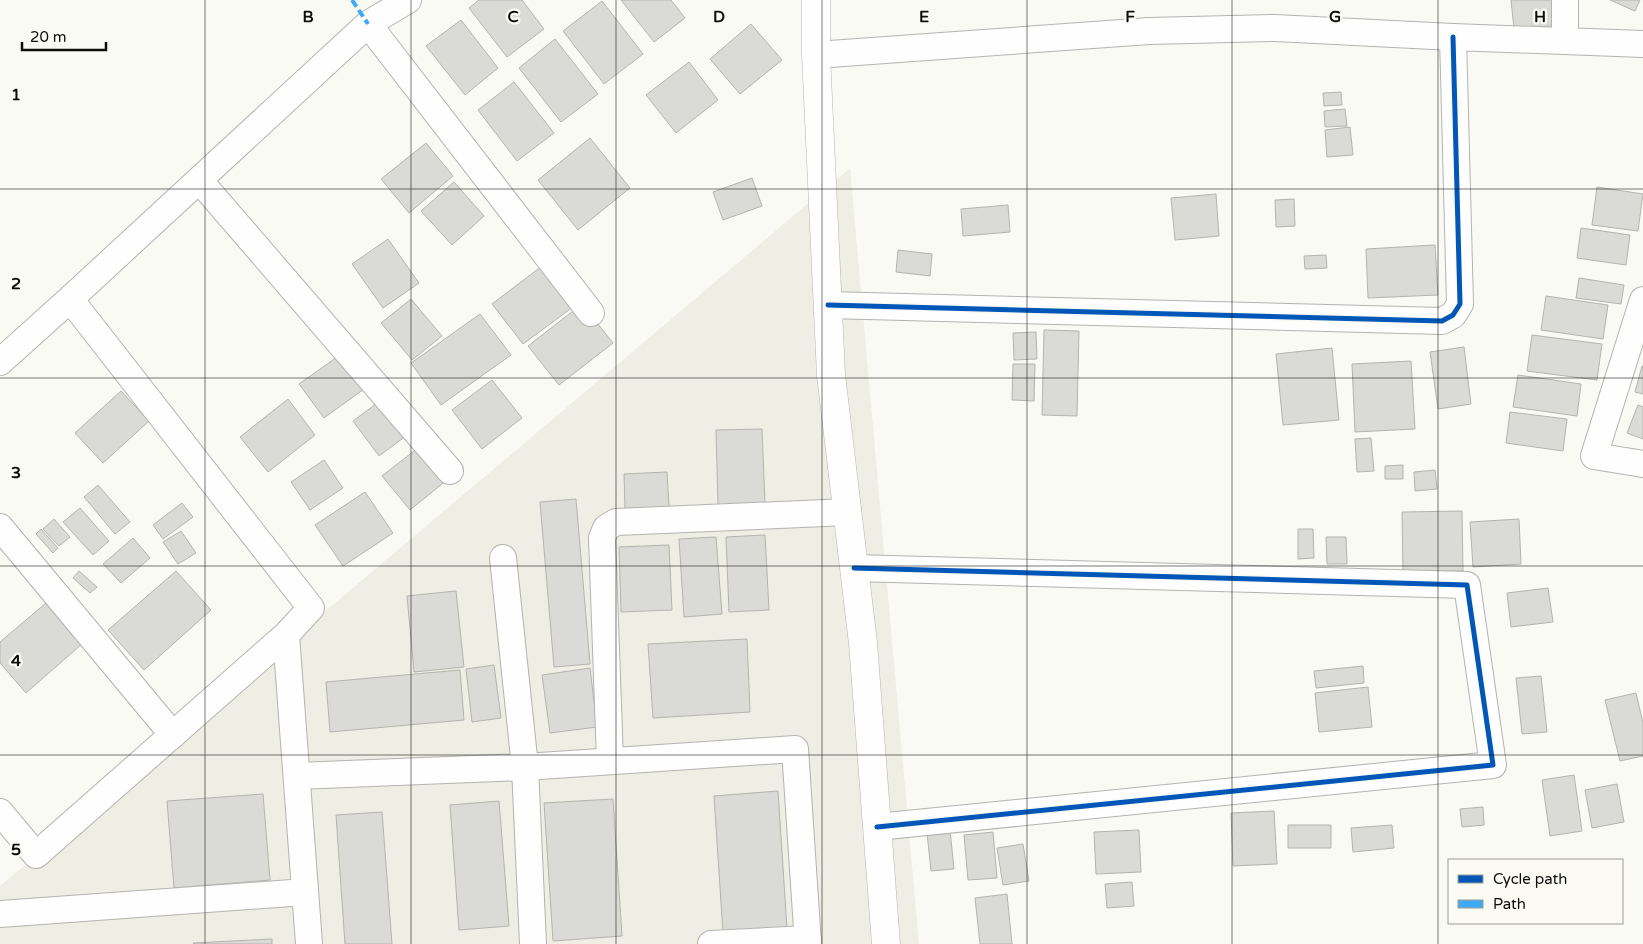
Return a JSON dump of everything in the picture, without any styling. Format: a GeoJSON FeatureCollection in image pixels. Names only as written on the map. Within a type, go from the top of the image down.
{"type":"FeatureCollection","features":[{"type":"Feature","properties":{"kind":"main road"},"geometry":{"type":"LineString","coordinates":[[816,0],[816,56],[831,375],[863,643],[886,944]]}},
{"type":"Feature","properties":{"kind":"street"},"geometry":{"type":"LineString","coordinates":[[0,362],[368,24],[408,0]]}},
{"type":"Feature","properties":{"kind":"street"},"geometry":{"type":"LineString","coordinates":[[1565,0],[1565,40]]}},
{"type":"Feature","properties":{"kind":"street"},"geometry":{"type":"LineString","coordinates":[[368,24],[591,313]]}},
{"type":"Feature","properties":{"kind":"street"},"geometry":{"type":"LineString","coordinates":[[816,56],[1149,30],[1275,28],[1643,44]]}},
{"type":"Feature","properties":{"kind":"street"},"geometry":{"type":"LineString","coordinates":[[828,305],[1442,321],[1454,315],[1460,304],[1453,37]]}},
{"type":"Feature","properties":{"kind":"street"},"geometry":{"type":"LineString","coordinates":[[199,180],[450,471]]}},
{"type":"Feature","properties":{"kind":"street"},"geometry":{"type":"LineString","coordinates":[[0,812],[36,855],[286,635],[311,608],[70,299]]}},
{"type":"Feature","properties":{"kind":"street"},"geometry":{"type":"LineString","coordinates":[[1643,300],[1594,456],[1643,464]]}},
{"type":"Feature","properties":{"kind":"street"},"geometry":{"type":"LineString","coordinates":[[610,761],[602,538],[606,528],[616,522],[848,512]]}},
{"type":"Feature","properties":{"kind":"street"},"geometry":{"type":"LineString","coordinates":[[0,527],[172,734]]}},
{"type":"Feature","properties":{"kind":"street"},"geometry":{"type":"LineString","coordinates":[[503,558],[525,766],[533,944]]}},
{"type":"Feature","properties":{"kind":"street"},"geometry":{"type":"LineString","coordinates":[[854,568],[1467,585],[1493,765],[877,827]]}},
{"type":"Feature","properties":{"kind":"street"},"geometry":{"type":"LineString","coordinates":[[286,635],[309,944]]}},
{"type":"Feature","properties":{"kind":"street"},"geometry":{"type":"LineString","coordinates":[[297,776],[525,766],[795,750],[808,942],[711,944]]}},
{"type":"Feature","properties":{"kind":"street"},"geometry":{"type":"LineString","coordinates":[[0,914],[305,892]]}},
{"type":"Feature","properties":{"kind":"shaded area"},"geometry":{"type":"Polygon","coordinates":[[[850,168],[919,944],[0,944],[0,886],[850,168]]]}},
{"type":"Feature","properties":{"kind":"building"},"geometry":{"type":"Polygon","coordinates":[[[479,0],[522,0],[544,29],[507,57],[469,8],[479,0]]]}},
{"type":"Feature","properties":{"kind":"building"},"geometry":{"type":"Polygon","coordinates":[[[621,0],[671,0],[685,18],[654,42],[621,0]]]}},
{"type":"Feature","properties":{"kind":"building"},"geometry":{"type":"Polygon","coordinates":[[[1511,0],[1558,0],[1561,25],[1514,29],[1511,0]]]}},
{"type":"Feature","properties":{"kind":"building"},"geometry":{"type":"Polygon","coordinates":[[[1610,0],[1640,0],[1635,11],[1610,0]]]}},
{"type":"Feature","properties":{"kind":"building"},"geometry":{"type":"Polygon","coordinates":[[[602,1],[643,54],[604,84],[563,31],[602,1]]]}},
{"type":"Feature","properties":{"kind":"building"},"geometry":{"type":"Polygon","coordinates":[[[461,20],[498,68],[465,95],[426,46],[461,20]]]}},
{"type":"Feature","properties":{"kind":"building"},"geometry":{"type":"Polygon","coordinates":[[[751,24],[782,60],[740,94],[710,59],[751,24]]]}},
{"type":"Feature","properties":{"kind":"building"},"geometry":{"type":"Polygon","coordinates":[[[555,39],[598,94],[561,122],[519,68],[555,39]]]}},
{"type":"Feature","properties":{"kind":"building"},"geometry":{"type":"Polygon","coordinates":[[[689,62],[718,100],[676,133],[646,95],[689,62]]]}},
{"type":"Feature","properties":{"kind":"building"},"geometry":{"type":"Polygon","coordinates":[[[514,82],[554,133],[517,161],[478,110],[514,82]]]}},
{"type":"Feature","properties":{"kind":"building"},"geometry":{"type":"Polygon","coordinates":[[[1341,92],[1342,105],[1324,106],[1323,93],[1341,92]]]}},
{"type":"Feature","properties":{"kind":"building"},"geometry":{"type":"Polygon","coordinates":[[[1345,109],[1347,126],[1325,127],[1324,111],[1345,109]]]}},
{"type":"Feature","properties":{"kind":"building"},"geometry":{"type":"Polygon","coordinates":[[[1350,127],[1353,155],[1327,157],[1325,130],[1350,127]]]}},
{"type":"Feature","properties":{"kind":"building"},"geometry":{"type":"Polygon","coordinates":[[[590,138],[630,188],[578,230],[538,180],[590,138]]]}},
{"type":"Feature","properties":{"kind":"building"},"geometry":{"type":"Polygon","coordinates":[[[426,143],[453,176],[409,213],[381,179],[426,143]]]}},
{"type":"Feature","properties":{"kind":"building"},"geometry":{"type":"Polygon","coordinates":[[[752,178],[762,206],[723,220],[713,192],[752,178]]]}},
{"type":"Feature","properties":{"kind":"building"},"geometry":{"type":"Polygon","coordinates":[[[454,182],[484,216],[452,245],[421,211],[454,182]]]}},
{"type":"Feature","properties":{"kind":"building"},"geometry":{"type":"Polygon","coordinates":[[[1597,187],[1643,194],[1638,231],[1592,225],[1597,187]]]}},
{"type":"Feature","properties":{"kind":"building"},"geometry":{"type":"Polygon","coordinates":[[[1216,194],[1219,236],[1175,240],[1171,198],[1216,194]]]}},
{"type":"Feature","properties":{"kind":"building"},"geometry":{"type":"Polygon","coordinates":[[[1294,199],[1295,226],[1276,227],[1275,200],[1294,199]]]}},
{"type":"Feature","properties":{"kind":"building"},"geometry":{"type":"Polygon","coordinates":[[[1008,205],[1010,232],[963,236],[961,209],[1008,205]]]}},
{"type":"Feature","properties":{"kind":"building"},"geometry":{"type":"Polygon","coordinates":[[[1581,228],[1630,235],[1626,265],[1577,258],[1581,228]]]}},
{"type":"Feature","properties":{"kind":"building"},"geometry":{"type":"Polygon","coordinates":[[[388,239],[419,283],[383,308],[352,264],[388,239]]]}},
{"type":"Feature","properties":{"kind":"building"},"geometry":{"type":"Polygon","coordinates":[[[1435,245],[1438,295],[1368,298],[1366,249],[1435,245]]]}},
{"type":"Feature","properties":{"kind":"building"},"geometry":{"type":"Polygon","coordinates":[[[898,250],[932,254],[930,276],[896,272],[898,250]]]}},
{"type":"Feature","properties":{"kind":"building"},"geometry":{"type":"Polygon","coordinates":[[[1326,255],[1327,268],[1305,269],[1304,256],[1326,255]]]}},
{"type":"Feature","properties":{"kind":"building"},"geometry":{"type":"Polygon","coordinates":[[[542,266],[573,307],[523,344],[492,304],[542,266]]]}},
{"type":"Feature","properties":{"kind":"building"},"geometry":{"type":"Polygon","coordinates":[[[1579,278],[1624,285],[1621,304],[1576,298],[1579,278]]]}},
{"type":"Feature","properties":{"kind":"building"},"geometry":{"type":"Polygon","coordinates":[[[1546,296],[1608,305],[1603,339],[1541,330],[1546,296]]]}},
{"type":"Feature","properties":{"kind":"building"},"geometry":{"type":"Polygon","coordinates":[[[411,299],[442,336],[412,360],[381,323],[411,299]]]}},
{"type":"Feature","properties":{"kind":"building"},"geometry":{"type":"Polygon","coordinates":[[[582,304],[613,343],[559,385],[528,346],[582,304]]]}},
{"type":"Feature","properties":{"kind":"building"},"geometry":{"type":"Polygon","coordinates":[[[480,314],[511,355],[441,405],[411,363],[480,314]]]}},
{"type":"Feature","properties":{"kind":"building"},"geometry":{"type":"Polygon","coordinates":[[[1044,330],[1079,331],[1077,416],[1042,415],[1044,330]]]}},
{"type":"Feature","properties":{"kind":"building"},"geometry":{"type":"Polygon","coordinates":[[[1036,332],[1037,359],[1014,360],[1013,333],[1036,332]]]}},
{"type":"Feature","properties":{"kind":"building"},"geometry":{"type":"Polygon","coordinates":[[[1532,335],[1602,344],[1597,380],[1527,371],[1532,335]]]}},
{"type":"Feature","properties":{"kind":"building"},"geometry":{"type":"Polygon","coordinates":[[[1464,347],[1471,404],[1438,409],[1430,352],[1464,347]]]}},
{"type":"Feature","properties":{"kind":"building"},"geometry":{"type":"Polygon","coordinates":[[[1332,348],[1339,420],[1283,425],[1276,354],[1332,348]]]}},
{"type":"Feature","properties":{"kind":"building"},"geometry":{"type":"Polygon","coordinates":[[[340,355],[364,389],[324,418],[299,384],[340,355]]]}},
{"type":"Feature","properties":{"kind":"building"},"geometry":{"type":"Polygon","coordinates":[[[1411,361],[1415,429],[1355,432],[1352,364],[1411,361]]]}},
{"type":"Feature","properties":{"kind":"building"},"geometry":{"type":"Polygon","coordinates":[[[1013,364],[1035,364],[1034,401],[1012,400],[1013,364]]]}},
{"type":"Feature","properties":{"kind":"building"},"geometry":{"type":"Polygon","coordinates":[[[1643,366],[1643,394],[1635,392],[1643,366]]]}},
{"type":"Feature","properties":{"kind":"building"},"geometry":{"type":"Polygon","coordinates":[[[1518,375],[1581,384],[1577,416],[1513,407],[1518,375]]]}},
{"type":"Feature","properties":{"kind":"building"},"geometry":{"type":"Polygon","coordinates":[[[492,380],[522,418],[482,449],[452,410],[492,380]]]}},
{"type":"Feature","properties":{"kind":"building"},"geometry":{"type":"Polygon","coordinates":[[[121,391],[149,421],[103,463],[75,433],[121,391]]]}},
{"type":"Feature","properties":{"kind":"building"},"geometry":{"type":"Polygon","coordinates":[[[384,398],[410,433],[379,456],[353,421],[384,398]]]}},
{"type":"Feature","properties":{"kind":"building"},"geometry":{"type":"Polygon","coordinates":[[[288,399],[315,435],[268,472],[240,437],[288,399]]]}},
{"type":"Feature","properties":{"kind":"building"},"geometry":{"type":"Polygon","coordinates":[[[1638,405],[1643,407],[1643,439],[1627,433],[1638,405]]]}},
{"type":"Feature","properties":{"kind":"building"},"geometry":{"type":"Polygon","coordinates":[[[1510,412],[1567,419],[1563,451],[1506,443],[1510,412]]]}},
{"type":"Feature","properties":{"kind":"building"},"geometry":{"type":"Polygon","coordinates":[[[762,429],[765,504],[718,506],[716,430],[762,429]]]}},
{"type":"Feature","properties":{"kind":"building"},"geometry":{"type":"Polygon","coordinates":[[[1371,438],[1374,471],[1357,472],[1355,439],[1371,438]]]}},
{"type":"Feature","properties":{"kind":"building"},"geometry":{"type":"Polygon","coordinates":[[[419,447],[447,480],[410,510],[382,476],[419,447]]]}},
{"type":"Feature","properties":{"kind":"building"},"geometry":{"type":"Polygon","coordinates":[[[324,460],[343,488],[310,510],[291,482],[324,460]]]}},
{"type":"Feature","properties":{"kind":"building"},"geometry":{"type":"Polygon","coordinates":[[[1403,465],[1403,479],[1385,479],[1385,466],[1403,465]]]}},
{"type":"Feature","properties":{"kind":"building"},"geometry":{"type":"Polygon","coordinates":[[[1435,470],[1437,489],[1415,491],[1414,472],[1435,470]]]}},
{"type":"Feature","properties":{"kind":"building"},"geometry":{"type":"Polygon","coordinates":[[[667,472],[669,508],[625,510],[624,474],[667,472]]]}},
{"type":"Feature","properties":{"kind":"building"},"geometry":{"type":"Polygon","coordinates":[[[98,485],[130,522],[115,534],[84,497],[98,485]]]}},
{"type":"Feature","properties":{"kind":"building"},"geometry":{"type":"Polygon","coordinates":[[[365,492],[393,533],[343,566],[315,525],[365,492]]]}},
{"type":"Feature","properties":{"kind":"building"},"geometry":{"type":"Polygon","coordinates":[[[576,499],[590,664],[554,667],[540,502],[576,499]]]}},
{"type":"Feature","properties":{"kind":"building"},"geometry":{"type":"Polygon","coordinates":[[[182,503],[193,517],[163,539],[153,525],[182,503]]]}},
{"type":"Feature","properties":{"kind":"building"},"geometry":{"type":"Polygon","coordinates":[[[80,508],[109,541],[93,555],[63,522],[80,508]]]}},
{"type":"Feature","properties":{"kind":"building"},"geometry":{"type":"Polygon","coordinates":[[[1462,511],[1463,571],[1403,571],[1402,512],[1462,511]]]}},
{"type":"Feature","properties":{"kind":"building"},"geometry":{"type":"Polygon","coordinates":[[[54,519],[70,537],[59,546],[43,529],[54,519]]]}},
{"type":"Feature","properties":{"kind":"building"},"geometry":{"type":"Polygon","coordinates":[[[1519,519],[1521,564],[1473,567],[1470,522],[1519,519]]]}},
{"type":"Feature","properties":{"kind":"building"},"geometry":{"type":"Polygon","coordinates":[[[41,529],[58,548],[53,553],[36,534],[41,529]]]}},
{"type":"Feature","properties":{"kind":"building"},"geometry":{"type":"Polygon","coordinates":[[[1298,529],[1313,529],[1314,558],[1298,559],[1298,529]]]}},
{"type":"Feature","properties":{"kind":"building"},"geometry":{"type":"Polygon","coordinates":[[[181,531],[196,553],[178,564],[163,542],[181,531]]]}},
{"type":"Feature","properties":{"kind":"building"},"geometry":{"type":"Polygon","coordinates":[[[765,535],[769,610],[729,612],[726,537],[765,535]]]}},
{"type":"Feature","properties":{"kind":"building"},"geometry":{"type":"Polygon","coordinates":[[[716,537],[722,614],[684,617],[679,539],[716,537]]]}},
{"type":"Feature","properties":{"kind":"building"},"geometry":{"type":"Polygon","coordinates":[[[1326,537],[1346,537],[1347,564],[1327,564],[1326,537]]]}},
{"type":"Feature","properties":{"kind":"building"},"geometry":{"type":"Polygon","coordinates":[[[133,538],[150,558],[121,583],[103,564],[133,538]]]}},
{"type":"Feature","properties":{"kind":"building"},"geometry":{"type":"Polygon","coordinates":[[[669,545],[672,610],[621,612],[619,547],[669,545]]]}},
{"type":"Feature","properties":{"kind":"building"},"geometry":{"type":"Polygon","coordinates":[[[79,571],[97,587],[90,593],[73,578],[79,571]]]}},
{"type":"Feature","properties":{"kind":"building"},"geometry":{"type":"Polygon","coordinates":[[[176,571],[211,610],[144,670],[108,630],[176,571]]]}},
{"type":"Feature","properties":{"kind":"building"},"geometry":{"type":"Polygon","coordinates":[[[1548,588],[1553,622],[1511,627],[1507,593],[1548,588]]]}},
{"type":"Feature","properties":{"kind":"building"},"geometry":{"type":"Polygon","coordinates":[[[456,591],[464,667],[414,672],[407,596],[456,591]]]}},
{"type":"Feature","properties":{"kind":"building"},"geometry":{"type":"Polygon","coordinates":[[[46,603],[82,644],[26,693],[0,663],[0,642],[46,603]]]}},
{"type":"Feature","properties":{"kind":"building"},"geometry":{"type":"Polygon","coordinates":[[[747,639],[750,712],[653,718],[648,644],[747,639]]]}},
{"type":"Feature","properties":{"kind":"building"},"geometry":{"type":"Polygon","coordinates":[[[494,665],[501,718],[472,722],[466,669],[494,665]]]}},
{"type":"Feature","properties":{"kind":"building"},"geometry":{"type":"Polygon","coordinates":[[[1363,666],[1364,683],[1316,688],[1314,671],[1363,666]]]}},
{"type":"Feature","properties":{"kind":"building"},"geometry":{"type":"Polygon","coordinates":[[[590,668],[597,727],[550,733],[542,675],[590,668]]]}},
{"type":"Feature","properties":{"kind":"building"},"geometry":{"type":"Polygon","coordinates":[[[460,670],[464,720],[330,732],[326,682],[460,670]]]}},
{"type":"Feature","properties":{"kind":"building"},"geometry":{"type":"Polygon","coordinates":[[[1541,676],[1547,732],[1522,734],[1516,678],[1541,676]]]}},
{"type":"Feature","properties":{"kind":"building"},"geometry":{"type":"Polygon","coordinates":[[[1368,687],[1372,727],[1319,732],[1315,693],[1368,687]]]}},
{"type":"Feature","properties":{"kind":"building"},"geometry":{"type":"Polygon","coordinates":[[[1636,693],[1643,723],[1643,756],[1620,761],[1605,700],[1636,693]]]}},
{"type":"Feature","properties":{"kind":"building"},"geometry":{"type":"Polygon","coordinates":[[[1574,775],[1582,831],[1550,836],[1542,780],[1574,775]]]}},
{"type":"Feature","properties":{"kind":"building"},"geometry":{"type":"Polygon","coordinates":[[[1617,784],[1624,822],[1592,828],[1585,790],[1617,784]]]}},
{"type":"Feature","properties":{"kind":"building"},"geometry":{"type":"Polygon","coordinates":[[[778,791],[787,929],[723,933],[714,796],[778,791]]]}},
{"type":"Feature","properties":{"kind":"building"},"geometry":{"type":"Polygon","coordinates":[[[263,794],[270,880],[174,888],[167,801],[263,794]]]}},
{"type":"Feature","properties":{"kind":"building"},"geometry":{"type":"Polygon","coordinates":[[[613,799],[622,936],[553,941],[544,803],[613,799]]]}},
{"type":"Feature","properties":{"kind":"building"},"geometry":{"type":"Polygon","coordinates":[[[499,801],[509,926],[459,930],[450,805],[499,801]]]}},
{"type":"Feature","properties":{"kind":"building"},"geometry":{"type":"Polygon","coordinates":[[[1483,807],[1484,825],[1462,827],[1460,809],[1483,807]]]}},
{"type":"Feature","properties":{"kind":"building"},"geometry":{"type":"Polygon","coordinates":[[[1274,811],[1277,864],[1233,866],[1231,813],[1274,811]]]}},
{"type":"Feature","properties":{"kind":"building"},"geometry":{"type":"Polygon","coordinates":[[[382,812],[392,944],[345,944],[336,815],[382,812]]]}},
{"type":"Feature","properties":{"kind":"building"},"geometry":{"type":"Polygon","coordinates":[[[1288,825],[1331,825],[1331,848],[1288,848],[1288,825]]]}},
{"type":"Feature","properties":{"kind":"building"},"geometry":{"type":"Polygon","coordinates":[[[1392,825],[1394,848],[1353,852],[1351,828],[1392,825]]]}},
{"type":"Feature","properties":{"kind":"building"},"geometry":{"type":"Polygon","coordinates":[[[950,830],[954,869],[931,871],[927,833],[950,830]]]}},
{"type":"Feature","properties":{"kind":"building"},"geometry":{"type":"Polygon","coordinates":[[[1139,830],[1141,872],[1096,874],[1094,832],[1139,830]]]}},
{"type":"Feature","properties":{"kind":"building"},"geometry":{"type":"Polygon","coordinates":[[[993,832],[997,878],[968,880],[964,835],[993,832]]]}},
{"type":"Feature","properties":{"kind":"building"},"geometry":{"type":"Polygon","coordinates":[[[1023,844],[1029,881],[1003,885],[997,848],[1023,844]]]}},
{"type":"Feature","properties":{"kind":"building"},"geometry":{"type":"Polygon","coordinates":[[[1132,882],[1134,906],[1107,908],[1105,884],[1132,882]]]}},
{"type":"Feature","properties":{"kind":"building"},"geometry":{"type":"Polygon","coordinates":[[[1007,894],[1012,944],[980,944],[975,898],[1007,894]]]}},
{"type":"Feature","properties":{"kind":"building"},"geometry":{"type":"Polygon","coordinates":[[[272,939],[272,944],[193,943],[272,939]]]}},
{"type":"Feature","properties":{"kind":"marked path"},"geometry":{"type":"LineString","coordinates":[[352,0],[368,24]]}},
{"type":"Feature","properties":{"kind":"cycle path"},"geometry":{"type":"LineString","coordinates":[[828,305],[1442,321],[1453,315],[1460,304],[1453,37]]}},
{"type":"Feature","properties":{"kind":"cycle path"},"geometry":{"type":"LineString","coordinates":[[854,568],[1467,585],[1493,765],[877,827]]}}]}
